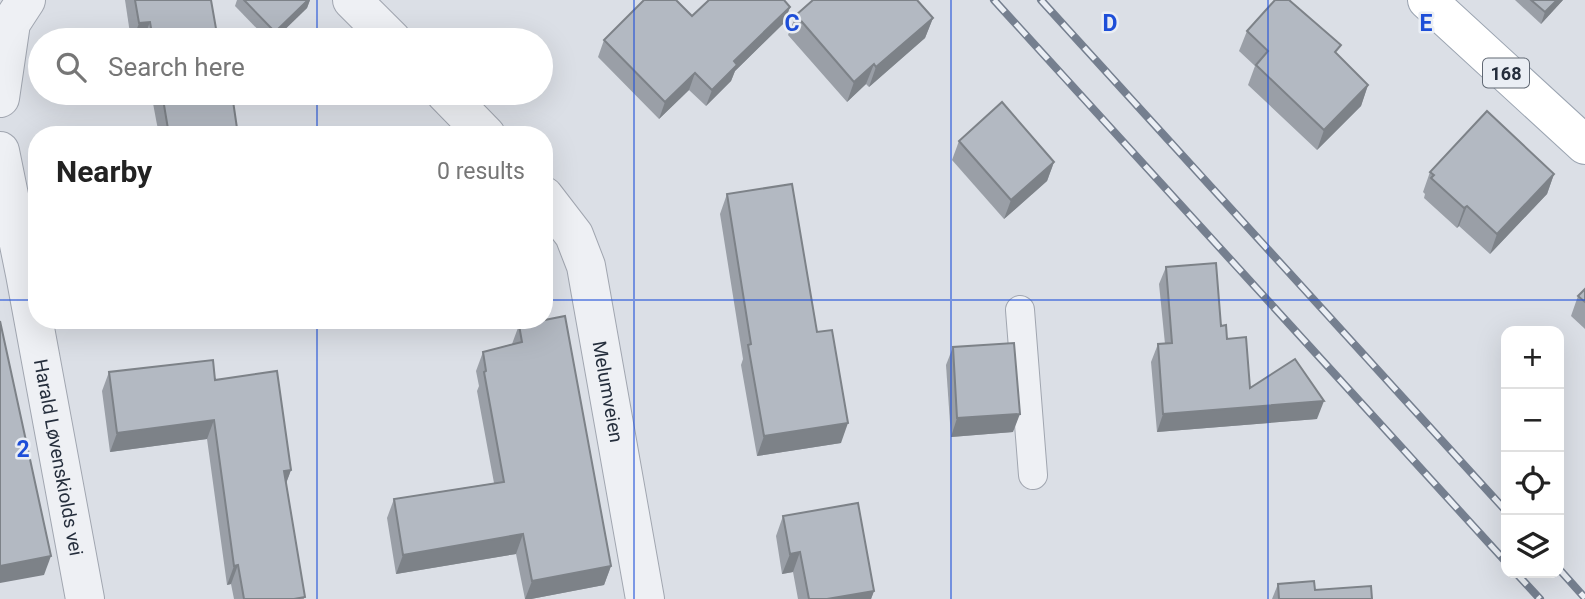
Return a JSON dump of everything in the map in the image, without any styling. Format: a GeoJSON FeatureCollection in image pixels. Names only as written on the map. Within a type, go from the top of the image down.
{"type":"FeatureCollection","features":[{"type":"Feature","properties":{"kind":"main road","name":"168"},"geometry":{"type":"LineString","coordinates":[[1427,0],[1585,145]]}},
{"type":"Feature","properties":{"kind":"street"},"geometry":{"type":"LineString","coordinates":[[0,98],[11,23],[26,0]]}},
{"type":"Feature","properties":{"kind":"street"},"geometry":{"type":"LineString","coordinates":[[352,0],[380,28]]}},
{"type":"Feature","properties":{"kind":"street"},"geometry":{"type":"LineString","coordinates":[[456,105],[477,126]]}},
{"type":"Feature","properties":{"kind":"street","name":"Harald Løvenskiolds vei"},"geometry":{"type":"LineString","coordinates":[[0,152],[28,290]]}},
{"type":"Feature","properties":{"kind":"street","name":"Melumveien"},"geometry":{"type":"LineString","coordinates":[[553,208],[574,235],[586,266],[645,599]]}},
{"type":"Feature","properties":{"kind":"street","name":"Harald Løvenskiolds vei"},"geometry":{"type":"LineString","coordinates":[[35,329],[85,599]]}},
{"type":"Feature","properties":{"kind":"lane"},"geometry":{"type":"LineString","coordinates":[[1020,310],[1033,475]]}},
{"type":"Feature","properties":{"kind":"building"},"geometry":{"type":"Polygon","coordinates":[[[135,0],[211,0],[216,28],[151,28],[150,22],[139,23],[135,0]]]}},
{"type":"Feature","properties":{"kind":"building"},"geometry":{"type":"Polygon","coordinates":[[[244,0],[308,0],[279,28],[271,28],[244,0]]]}},
{"type":"Feature","properties":{"kind":"building"},"geometry":{"type":"Polygon","coordinates":[[[644,0],[676,0],[692,16],[709,0],[784,0],[790,7],[734,61],[737,65],[712,90],[695,73],[665,102],[604,40],[644,0]]]}},
{"type":"Feature","properties":{"kind":"building"},"geometry":{"type":"Polygon","coordinates":[[[813,0],[917,0],[933,18],[876,67],[874,64],[854,82],[796,15],[813,0]]]}},
{"type":"Feature","properties":{"kind":"building"},"geometry":{"type":"Polygon","coordinates":[[[1275,0],[1289,0],[1341,45],[1335,52],[1368,85],[1324,130],[1256,65],[1268,51],[1247,31],[1275,0]]]}},
{"type":"Feature","properties":{"kind":"building"},"geometry":{"type":"Polygon","coordinates":[[[1531,0],[1557,0],[1545,12],[1531,0]]]}},
{"type":"Feature","properties":{"kind":"building"},"geometry":{"type":"Polygon","coordinates":[[[1002,102],[1054,162],[1011,200],[959,141],[1002,102]]]}},
{"type":"Feature","properties":{"kind":"building"},"geometry":{"type":"Polygon","coordinates":[[[164,105],[234,105],[237,126],[168,126],[164,105]]]}},
{"type":"Feature","properties":{"kind":"building"},"geometry":{"type":"Polygon","coordinates":[[[1487,111],[1554,174],[1497,234],[1431,178],[1434,175],[1430,172],[1487,111]]]}},
{"type":"Feature","properties":{"kind":"building"},"geometry":{"type":"Polygon","coordinates":[[[792,184],[817,332],[832,330],[848,423],[764,436],[727,194],[792,184]]]}},
{"type":"Feature","properties":{"kind":"building"},"geometry":{"type":"Polygon","coordinates":[[[1216,263],[1221,326],[1226,325],[1227,339],[1246,337],[1250,388],[1295,359],[1324,401],[1163,414],[1158,344],[1172,343],[1166,267],[1216,263]]]}},
{"type":"Feature","properties":{"kind":"building"},"geometry":{"type":"Polygon","coordinates":[[[1585,289],[1585,302],[1578,296],[1585,289]]]}},
{"type":"Feature","properties":{"kind":"building"},"geometry":{"type":"Polygon","coordinates":[[[565,316],[611,566],[532,581],[523,534],[403,555],[394,499],[504,482],[484,372],[483,352],[522,342],[520,329],[553,329],[553,318],[565,316]]]}},
{"type":"Feature","properties":{"kind":"building"},"geometry":{"type":"Polygon","coordinates":[[[0,321],[51,556],[0,566],[0,321]]]}},
{"type":"Feature","properties":{"kind":"building"},"geometry":{"type":"Polygon","coordinates":[[[1014,343],[1020,414],[957,418],[953,347],[1014,343]]]}},
{"type":"Feature","properties":{"kind":"building"},"geometry":{"type":"Polygon","coordinates":[[[213,360],[215,380],[277,371],[291,470],[284,471],[305,597],[244,599],[238,565],[234,566],[214,420],[117,433],[109,372],[213,360]]]}},
{"type":"Feature","properties":{"kind":"building"},"geometry":{"type":"Polygon","coordinates":[[[858,503],[874,591],[827,599],[809,599],[800,552],[790,554],[783,516],[858,503]]]}},
{"type":"Feature","properties":{"kind":"building"},"geometry":{"type":"Polygon","coordinates":[[[1314,581],[1315,590],[1371,586],[1372,599],[1279,599],[1278,584],[1314,581]]]}},
{"type":"Feature","properties":{"kind":"railway"},"geometry":{"type":"LineString","coordinates":[[994,0],[1501,557]]}},
{"type":"Feature","properties":{"kind":"railway"},"geometry":{"type":"LineString","coordinates":[[1041,0],[1501,506]]}},
{"type":"Feature","properties":{"kind":"railway"},"geometry":{"type":"LineString","coordinates":[[1564,575],[1585,598]]}},
{"type":"Feature","properties":{"kind":"railway"},"geometry":{"type":"LineString","coordinates":[[1521,578],[1540,599]]}}]}
